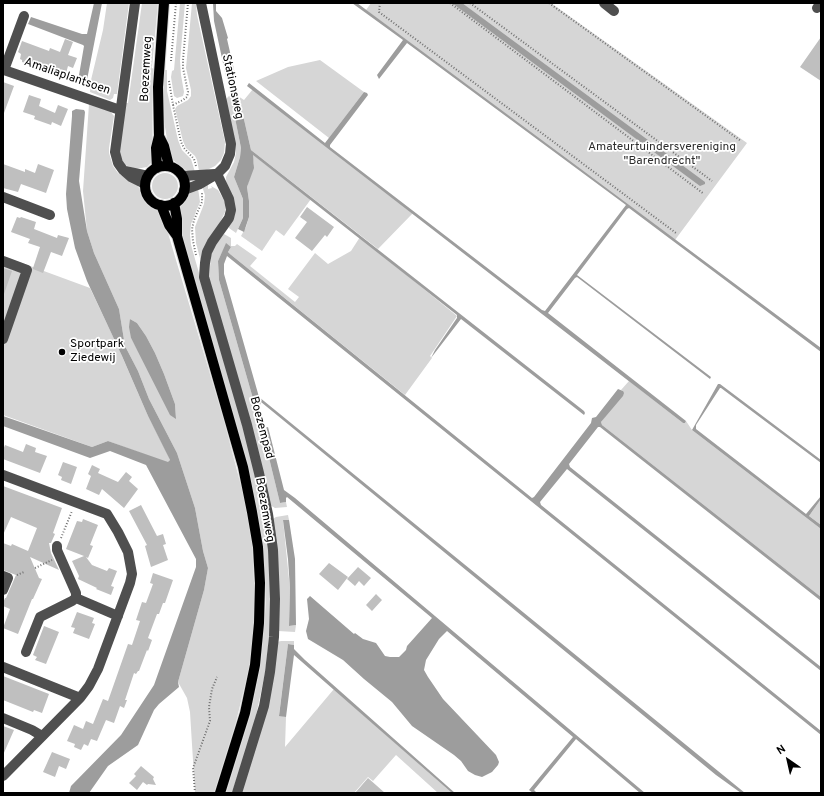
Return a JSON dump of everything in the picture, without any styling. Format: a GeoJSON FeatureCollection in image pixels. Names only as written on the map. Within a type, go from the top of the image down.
{"type":"FeatureCollection","features":[{"type":"Feature","properties":{"kind":"main road","name":"Boezemweg"},"geometry":{"type":"LineString","coordinates":[[157,168],[156,148],[159,136],[158,87],[164,3]]}},
{"type":"Feature","properties":{"kind":"main road","name":"Boezemweg"},"geometry":{"type":"LineString","coordinates":[[159,136],[164,146],[169,166]]}},
{"type":"Feature","properties":{"kind":"main road"},"geometry":{"type":"LineString","coordinates":[[169,166],[175,168],[182,176],[184,190],[182,195],[174,203],[161,205],[151,200],[148,195],[147,180],[157,168],[169,166]]}},
{"type":"Feature","properties":{"kind":"main road","name":"Boezemweg"},"geometry":{"type":"LineString","coordinates":[[174,203],[177,219],[177,236],[243,467],[258,547],[260,583],[259,623],[255,665],[245,713],[220,793]]}},
{"type":"Feature","properties":{"kind":"main road","name":"Boezemweg"},"geometry":{"type":"LineString","coordinates":[[161,205],[169,225],[177,236]]}},
{"type":"Feature","properties":{"kind":"street"},"geometry":{"type":"LineString","coordinates":[[135,3],[115,152],[118,164],[123,170],[147,180]]}},
{"type":"Feature","properties":{"kind":"street","name":"Stationsweg"},"geometry":{"type":"LineString","coordinates":[[184,190],[200,184],[217,174],[225,166],[228,160],[231,144],[201,3]]}},
{"type":"Feature","properties":{"kind":"street"},"geometry":{"type":"LineString","coordinates":[[604,3],[614,11]]}},
{"type":"Feature","properties":{"kind":"street","name":"Amaliaplantsoen"},"geometry":{"type":"LineString","coordinates":[[24,16],[4,70],[120,110]]}},
{"type":"Feature","properties":{"kind":"street"},"geometry":{"type":"LineString","coordinates":[[182,176],[217,174]]}},
{"type":"Feature","properties":{"kind":"street","name":"Boezempad"},"geometry":{"type":"LineString","coordinates":[[217,174],[229,199],[229,218],[212,242],[207,252],[204,277],[247,425],[264,493],[273,550],[275,599],[274,637],[264,706],[238,793]]}},
{"type":"Feature","properties":{"kind":"street"},"geometry":{"type":"LineString","coordinates":[[3,197],[50,215]]}},
{"type":"Feature","properties":{"kind":"street"},"geometry":{"type":"LineString","coordinates":[[3,261],[26,270],[3,339]]}},
{"type":"Feature","properties":{"kind":"street"},"geometry":{"type":"LineString","coordinates":[[3,475],[107,514],[128,552],[132,574],[130,584],[98,669],[89,686],[80,698],[3,776]]}},
{"type":"Feature","properties":{"kind":"street"},"geometry":{"type":"LineString","coordinates":[[57,546],[57,550],[76,593],[76,598]]}},
{"type":"Feature","properties":{"kind":"street"},"geometry":{"type":"LineString","coordinates":[[3,576],[8,578],[3,590]]}},
{"type":"Feature","properties":{"kind":"street"},"geometry":{"type":"LineString","coordinates":[[76,598],[118,616]]}},
{"type":"Feature","properties":{"kind":"street"},"geometry":{"type":"LineString","coordinates":[[26,652],[40,618],[76,598]]}},
{"type":"Feature","properties":{"kind":"street"},"geometry":{"type":"LineString","coordinates":[[3,667],[80,698]]}},
{"type":"Feature","properties":{"kind":"street"},"geometry":{"type":"LineString","coordinates":[[3,718],[32,730],[42,736]]}},
{"type":"Feature","properties":{"kind":"path","name":"Boezemweg"},"geometry":{"type":"LineString","coordinates":[[171,64],[176,3]]}},
{"type":"Feature","properties":{"kind":"path","name":"Boezemweg"},"geometry":{"type":"LineString","coordinates":[[169,80],[173,105],[184,100],[187,97],[188,92],[183,68],[183,60],[188,3]]}},
{"type":"Feature","properties":{"kind":"path"},"geometry":{"type":"LineString","coordinates":[[380,3],[379,12],[676,233]]}},
{"type":"Feature","properties":{"kind":"path"},"geometry":{"type":"LineString","coordinates":[[450,3],[704,194]]}},
{"type":"Feature","properties":{"kind":"path"},"geometry":{"type":"LineString","coordinates":[[470,3],[712,181]]}},
{"type":"Feature","properties":{"kind":"path"},"geometry":{"type":"LineString","coordinates":[[549,3],[741,141]]}},
{"type":"Feature","properties":{"kind":"path"},"geometry":{"type":"LineString","coordinates":[[57,546],[76,502]]}},
{"type":"Feature","properties":{"kind":"path"},"geometry":{"type":"LineString","coordinates":[[35,568],[60,557]]}},
{"type":"Feature","properties":{"kind":"path"},"geometry":{"type":"LineString","coordinates":[[195,793],[193,768],[210,721],[212,689],[217,677]]}},
{"type":"Feature","properties":{"kind":"green space"},"geometry":{"type":"Polygon","coordinates":[[[107,3],[129,3],[117,94],[114,94],[113,98],[110,100],[90,92],[91,80],[103,30],[107,3]]]}},
{"type":"Feature","properties":{"kind":"green space"},"geometry":{"type":"Polygon","coordinates":[[[142,3],[158,3],[152,68],[154,69],[152,103],[153,156],[152,162],[147,167],[136,169],[125,165],[119,154],[126,103],[128,103],[142,3]]]}},
{"type":"Feature","properties":{"kind":"green space"},"geometry":{"type":"Polygon","coordinates":[[[180,3],[185,3],[180,61],[184,92],[183,96],[177,98],[174,96],[171,77],[172,71],[174,70],[180,3]]]}},
{"type":"Feature","properties":{"kind":"green space"},"geometry":{"type":"Polygon","coordinates":[[[192,3],[196,3],[197,15],[225,142],[224,153],[221,160],[215,166],[207,170],[199,171],[195,156],[186,148],[183,141],[175,109],[177,106],[188,100],[191,96],[186,68],[192,3]]]}},
{"type":"Feature","properties":{"kind":"green space","name":"Amateurtuindersvereniging \"Barendrecht\""},"geometry":{"type":"Polygon","coordinates":[[[371,3],[551,3],[747,143],[675,240],[366,10],[371,3]]]}},
{"type":"Feature","properties":{"kind":"green space"},"geometry":{"type":"Polygon","coordinates":[[[320,60],[364,92],[329,138],[256,81],[288,67],[320,60]]]}},
{"type":"Feature","properties":{"kind":"green space"},"geometry":{"type":"Polygon","coordinates":[[[164,70],[167,70],[167,91],[178,140],[182,150],[191,159],[195,172],[182,168],[171,158],[169,152],[164,121],[164,70]]]}},
{"type":"Feature","properties":{"kind":"green space"},"geometry":{"type":"Polygon","coordinates":[[[253,89],[413,213],[378,249],[251,150],[240,102],[232,103],[241,148],[234,177],[243,199],[244,211],[243,218],[236,233],[229,228],[226,177],[234,162],[236,153],[226,99],[229,96],[234,95],[244,100],[253,89]]]}},
{"type":"Feature","properties":{"kind":"green space"},"geometry":{"type":"Polygon","coordinates":[[[89,104],[110,111],[114,116],[109,148],[113,166],[118,173],[138,186],[145,200],[160,213],[165,223],[224,421],[245,501],[252,542],[254,626],[249,668],[236,722],[214,793],[195,793],[190,712],[187,698],[178,682],[204,590],[208,568],[203,551],[195,508],[177,453],[149,399],[138,371],[125,346],[119,309],[94,253],[87,231],[83,191],[89,104]],[[130,319],[131,338],[176,418],[175,404],[164,374],[146,336],[137,323],[130,319]]]}},
{"type":"Feature","properties":{"kind":"green space"},"geometry":{"type":"Polygon","coordinates":[[[252,154],[311,199],[284,236],[276,230],[262,251],[241,236],[249,217],[247,187],[254,164],[252,154]]]}},
{"type":"Feature","properties":{"kind":"green space"},"geometry":{"type":"Polygon","coordinates":[[[165,173],[174,177],[178,186],[174,195],[165,199],[156,195],[152,186],[156,177],[165,173]]]}},
{"type":"Feature","properties":{"kind":"green space"},"geometry":{"type":"Polygon","coordinates":[[[208,184],[208,189],[212,188],[211,186],[218,190],[225,202],[225,212],[201,262],[196,243],[195,227],[204,204],[205,195],[202,186],[208,184]]]}},
{"type":"Feature","properties":{"kind":"green space"},"geometry":{"type":"Polygon","coordinates":[[[198,188],[200,202],[191,224],[191,245],[246,438],[260,494],[270,565],[271,620],[265,673],[254,725],[232,793],[226,793],[251,713],[261,662],[266,602],[265,575],[260,526],[249,471],[181,230],[180,207],[190,193],[198,188]]]}},
{"type":"Feature","properties":{"kind":"green space"},"geometry":{"type":"Polygon","coordinates":[[[224,234],[231,238],[231,246],[235,246],[237,244],[257,258],[250,266],[295,302],[299,297],[288,289],[315,253],[328,264],[351,251],[360,237],[457,316],[430,356],[432,358],[405,395],[230,254],[228,252],[231,247],[226,244],[218,261],[219,280],[256,409],[259,408],[262,429],[280,503],[286,502],[287,507],[275,508],[270,505],[209,278],[211,256],[214,247],[224,234]]]}},
{"type":"Feature","properties":{"kind":"green space","name":"Sportpark Ziedewij"},"geometry":{"type":"Polygon","coordinates":[[[3,256],[90,288],[148,416],[166,451],[170,460],[168,463],[108,441],[92,447],[3,415],[3,256]]]}},
{"type":"Feature","properties":{"kind":"green space"},"geometry":{"type":"Polygon","coordinates":[[[629,381],[683,423],[686,421],[692,430],[821,529],[821,597],[602,425],[601,422],[623,391],[621,390],[629,381]]]}},
{"type":"Feature","properties":{"kind":"green space"},"geometry":{"type":"Polygon","coordinates":[[[821,499],[821,525],[809,516],[821,499]]]}},
{"type":"Feature","properties":{"kind":"green space"},"geometry":{"type":"Polygon","coordinates":[[[288,515],[289,520],[283,520],[290,589],[289,626],[296,625],[295,632],[278,631],[273,519],[288,515]]]}},
{"type":"Feature","properties":{"kind":"green space"},"geometry":{"type":"Polygon","coordinates":[[[294,641],[294,645],[288,644],[279,715],[286,717],[285,747],[334,689],[452,793],[438,793],[396,755],[373,781],[368,777],[354,793],[241,793],[277,642],[294,641]]]}},
{"type":"Feature","properties":{"kind":"shaded area"},"geometry":{"type":"Polygon","coordinates":[[[94,3],[102,3],[87,80],[85,83],[81,83],[78,81],[84,46],[28,24],[31,17],[82,34],[87,34],[94,3]]]}},
{"type":"Feature","properties":{"kind":"shaded area"},"geometry":{"type":"Polygon","coordinates":[[[213,3],[216,3],[216,11],[222,18],[228,38],[235,74],[232,79],[226,77],[214,21],[213,3]]]}},
{"type":"Feature","properties":{"kind":"shaded area"},"geometry":{"type":"Polygon","coordinates":[[[352,3],[357,3],[566,158],[821,348],[821,352],[629,208],[627,209],[577,275],[711,377],[710,379],[577,277],[548,313],[686,421],[683,423],[247,86],[249,83],[325,143],[364,92],[367,93],[368,95],[330,147],[545,311],[626,205],[407,43],[379,79],[377,75],[403,40],[352,3]]]}},
{"type":"Feature","properties":{"kind":"shaded area"},"geometry":{"type":"Polygon","coordinates":[[[452,3],[462,3],[705,182],[705,184],[700,186],[452,3]]]}},
{"type":"Feature","properties":{"kind":"shaded area"},"geometry":{"type":"Polygon","coordinates":[[[240,102],[251,150],[584,411],[584,415],[461,319],[431,358],[457,318],[457,315],[253,155],[254,168],[247,187],[249,217],[244,232],[238,229],[243,218],[243,199],[234,177],[241,148],[232,103],[240,102]]]}},
{"type":"Feature","properties":{"kind":"shaded area"},"geometry":{"type":"Polygon","coordinates":[[[76,109],[84,110],[85,112],[79,181],[87,231],[94,253],[119,309],[125,346],[138,371],[149,399],[177,453],[195,508],[203,551],[208,568],[204,590],[178,682],[179,687],[154,710],[138,745],[108,766],[89,793],[69,793],[71,786],[121,735],[154,685],[196,567],[196,559],[146,465],[110,451],[90,458],[3,426],[3,416],[92,447],[108,441],[168,462],[170,460],[148,416],[87,281],[75,248],[67,209],[66,194],[72,111],[76,109]]]}},
{"type":"Feature","properties":{"kind":"shaded area"},"geometry":{"type":"Polygon","coordinates":[[[226,243],[231,247],[228,252],[230,254],[532,498],[591,423],[592,418],[596,417],[618,389],[623,391],[623,396],[601,422],[602,425],[821,597],[821,601],[600,427],[598,427],[569,464],[570,467],[821,667],[821,671],[567,469],[540,502],[541,505],[821,731],[821,735],[227,256],[224,264],[224,274],[259,397],[745,793],[741,793],[716,775],[261,402],[259,408],[256,409],[219,280],[218,261],[226,243]]]}},
{"type":"Feature","properties":{"kind":"shaded area"},"geometry":{"type":"Polygon","coordinates":[[[130,319],[137,323],[155,353],[175,404],[176,419],[170,415],[131,338],[129,327],[130,319]]]}},
{"type":"Feature","properties":{"kind":"shaded area"},"geometry":{"type":"Polygon","coordinates":[[[718,384],[821,460],[821,463],[721,388],[696,425],[696,429],[806,514],[821,496],[821,499],[809,516],[821,525],[821,529],[692,430],[718,384]]]}},
{"type":"Feature","properties":{"kind":"shaded area"},"geometry":{"type":"Polygon","coordinates":[[[268,427],[284,490],[645,793],[640,793],[576,739],[534,790],[537,793],[533,793],[529,790],[573,737],[447,631],[439,639],[426,660],[424,670],[443,699],[496,755],[499,762],[498,765],[492,772],[482,777],[468,771],[461,761],[454,755],[412,726],[392,702],[343,660],[308,639],[306,631],[309,619],[307,599],[310,596],[354,634],[355,633],[363,639],[376,643],[385,656],[390,657],[399,657],[432,618],[287,497],[286,502],[280,503],[262,429],[268,427]]]}},
{"type":"Feature","properties":{"kind":"shaded area"},"geometry":{"type":"Polygon","coordinates":[[[283,520],[289,520],[295,559],[296,625],[289,626],[290,589],[283,520]]]}},
{"type":"Feature","properties":{"kind":"shaded area"},"geometry":{"type":"Polygon","coordinates":[[[288,644],[294,645],[294,649],[305,660],[455,793],[452,793],[294,655],[286,717],[279,716],[288,644]]]}},
{"type":"Feature","properties":{"kind":"building"},"geometry":{"type":"Polygon","coordinates":[[[821,37],[821,81],[800,67],[821,37]]]}},
{"type":"Feature","properties":{"kind":"building"},"geometry":{"type":"Polygon","coordinates":[[[65,39],[73,42],[68,55],[77,58],[73,68],[68,66],[65,77],[63,76],[62,78],[22,62],[20,59],[21,54],[18,52],[22,41],[49,51],[50,48],[60,52],[65,39]]]}},
{"type":"Feature","properties":{"kind":"building"},"geometry":{"type":"Polygon","coordinates":[[[3,82],[14,86],[4,113],[3,113],[3,82]]]}},
{"type":"Feature","properties":{"kind":"building"},"geometry":{"type":"Polygon","coordinates":[[[29,95],[41,99],[39,106],[55,113],[58,105],[68,109],[61,126],[52,122],[51,125],[34,119],[35,116],[23,112],[29,95]]]}},
{"type":"Feature","properties":{"kind":"building"},"geometry":{"type":"Polygon","coordinates":[[[3,164],[25,172],[25,169],[35,173],[38,164],[54,170],[46,193],[21,184],[18,192],[3,188],[3,164]]]}},
{"type":"Feature","properties":{"kind":"building"},"geometry":{"type":"Polygon","coordinates":[[[307,207],[334,227],[327,237],[325,235],[312,251],[295,238],[307,222],[300,217],[307,207]]]}},
{"type":"Feature","properties":{"kind":"building"},"geometry":{"type":"Polygon","coordinates":[[[17,217],[36,222],[34,229],[57,238],[58,235],[69,238],[62,256],[51,252],[43,273],[33,269],[40,247],[28,243],[30,239],[11,232],[17,217]]]}},
{"type":"Feature","properties":{"kind":"building"},"geometry":{"type":"Polygon","coordinates":[[[3,268],[12,271],[4,294],[3,294],[3,268]]]}},
{"type":"Feature","properties":{"kind":"building"},"geometry":{"type":"Polygon","coordinates":[[[26,444],[36,448],[35,452],[47,456],[40,473],[3,459],[3,450],[5,445],[23,452],[26,444]]]}},
{"type":"Feature","properties":{"kind":"building"},"geometry":{"type":"Polygon","coordinates":[[[63,462],[77,467],[71,484],[61,480],[62,477],[58,475],[63,462]]]}},
{"type":"Feature","properties":{"kind":"building"},"geometry":{"type":"Polygon","coordinates":[[[92,465],[100,469],[98,473],[118,482],[126,472],[132,477],[129,481],[138,489],[124,508],[102,489],[99,495],[86,489],[91,476],[88,474],[92,465]]]}},
{"type":"Feature","properties":{"kind":"building"},"geometry":{"type":"Polygon","coordinates":[[[3,486],[62,508],[53,533],[55,534],[51,543],[49,543],[51,553],[59,570],[30,557],[39,578],[42,579],[18,634],[3,628],[10,609],[3,606],[3,603],[16,575],[3,570],[3,543],[11,546],[12,544],[28,551],[37,528],[11,517],[3,535],[3,486]]]}},
{"type":"Feature","properties":{"kind":"building"},"geometry":{"type":"Polygon","coordinates":[[[141,505],[157,536],[163,534],[166,544],[163,545],[168,560],[151,567],[145,546],[147,545],[129,511],[141,505]]]}},
{"type":"Feature","properties":{"kind":"building"},"geometry":{"type":"Polygon","coordinates":[[[83,519],[98,525],[90,545],[93,546],[88,558],[86,557],[92,565],[107,571],[109,568],[117,571],[111,586],[114,587],[111,595],[78,579],[79,576],[72,561],[84,556],[66,549],[77,521],[82,522],[83,519]]]}},
{"type":"Feature","properties":{"kind":"building"},"geometry":{"type":"Polygon","coordinates":[[[329,563],[348,577],[338,590],[319,574],[329,563]]]}},
{"type":"Feature","properties":{"kind":"building"},"geometry":{"type":"Polygon","coordinates":[[[358,567],[371,578],[364,586],[359,581],[355,586],[347,579],[358,567]]]}},
{"type":"Feature","properties":{"kind":"building"},"geometry":{"type":"Polygon","coordinates":[[[153,573],[173,580],[165,603],[163,603],[159,614],[157,614],[148,638],[152,640],[148,651],[147,650],[139,671],[136,674],[134,673],[125,700],[127,700],[124,708],[120,706],[114,723],[106,720],[97,741],[91,739],[88,746],[84,744],[81,750],[74,747],[75,744],[67,741],[74,725],[83,729],[86,721],[93,724],[103,699],[108,701],[128,644],[132,645],[140,621],[136,620],[142,602],[146,603],[153,584],[150,583],[153,573]]]}},
{"type":"Feature","properties":{"kind":"building"},"geometry":{"type":"Polygon","coordinates":[[[376,594],[382,600],[372,611],[366,605],[376,594]]]}},
{"type":"Feature","properties":{"kind":"building"},"geometry":{"type":"Polygon","coordinates":[[[77,612],[94,618],[92,623],[95,624],[89,639],[73,633],[75,628],[71,627],[77,612]]]}},
{"type":"Feature","properties":{"kind":"building"},"geometry":{"type":"Polygon","coordinates":[[[44,626],[59,632],[46,664],[35,660],[37,657],[33,655],[44,626]]]}},
{"type":"Feature","properties":{"kind":"building"},"geometry":{"type":"Polygon","coordinates":[[[3,676],[49,694],[42,713],[34,710],[33,712],[3,700],[3,676]]]}},
{"type":"Feature","properties":{"kind":"building"},"geometry":{"type":"Polygon","coordinates":[[[3,726],[14,730],[3,755],[3,726]]]}},
{"type":"Feature","properties":{"kind":"building"},"geometry":{"type":"Polygon","coordinates":[[[52,752],[70,759],[66,769],[59,766],[55,777],[43,772],[52,752]]]}},
{"type":"Feature","properties":{"kind":"building"},"geometry":{"type":"Polygon","coordinates":[[[141,766],[154,777],[153,779],[156,785],[147,785],[143,782],[137,790],[129,783],[136,776],[134,774],[141,766]]]}},
{"type":"Feature","properties":{"kind":"building"},"geometry":{"type":"Polygon","coordinates":[[[368,778],[385,793],[355,793],[368,778]]]}},
{"type":"Feature","properties":{"kind":"place","name":"Sportpark Ziedewij"},"geometry":{"type":"Point","coordinates":[62,352]}}]}
